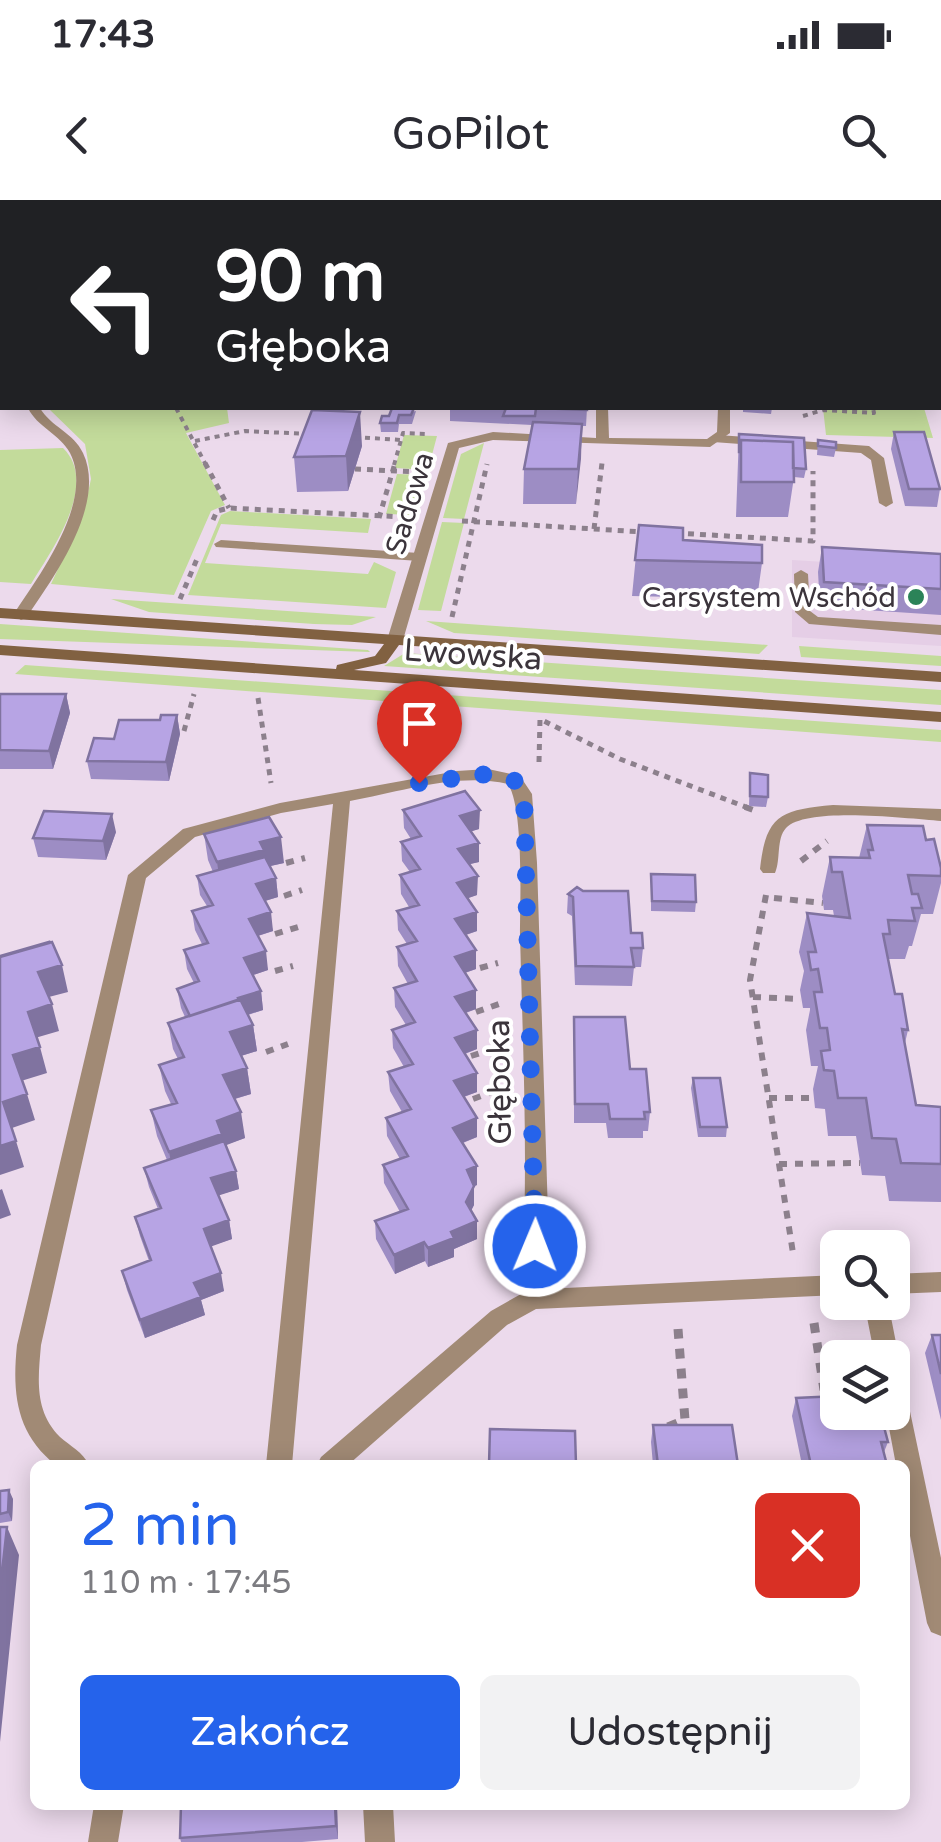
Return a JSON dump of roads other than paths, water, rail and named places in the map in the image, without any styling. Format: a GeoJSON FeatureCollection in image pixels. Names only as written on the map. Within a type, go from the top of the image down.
{"type":"FeatureCollection","features":[{"type":"Feature","properties":{"kind":"main road","name":"Lwowska"},"geometry":{"type":"LineString","coordinates":[[0,613],[941,678]]}},
{"type":"Feature","properties":{"kind":"main road"},"geometry":{"type":"LineString","coordinates":[[292,671],[346,668],[380,660],[395,640]]}},
{"type":"Feature","properties":{"kind":"main road","name":"Lwowska"},"geometry":{"type":"LineString","coordinates":[[0,650],[941,717]]}},
{"type":"Feature","properties":{"kind":"street"},"geometry":{"type":"LineString","coordinates":[[21,615],[68,534],[82,496],[77,453],[42,422],[35,410]]}},
{"type":"Feature","properties":{"kind":"street"},"geometry":{"type":"LineString","coordinates":[[602,410],[603,442]]}},
{"type":"Feature","properties":{"kind":"street"},"geometry":{"type":"LineString","coordinates":[[718,439],[723,433],[724,410]]}},
{"type":"Feature","properties":{"kind":"street","name":"Sadowa"},"geometry":{"type":"LineString","coordinates":[[395,640],[449,454],[453,446],[464,440],[493,436],[699,446],[718,439],[854,447],[874,454],[886,503]]}},
{"type":"Feature","properties":{"kind":"street"},"geometry":{"type":"LineString","coordinates":[[221,544],[418,557]]}},
{"type":"Feature","properties":{"kind":"street"},"geometry":{"type":"LineString","coordinates":[[802,574],[803,612],[814,620],[941,630]]}},
{"type":"Feature","properties":{"kind":"street","name":"Głęboka"},"geometry":{"type":"LineString","coordinates":[[342,797],[488,774],[514,780],[524,794],[537,1215],[532,1299]]}},
{"type":"Feature","properties":{"kind":"street"},"geometry":{"type":"LineString","coordinates":[[69,1460],[37,1427],[25,1402],[26,1368],[137,875],[189,834],[280,808],[342,797],[279,1460]]}},
{"type":"Feature","properties":{"kind":"street"},"geometry":{"type":"LineString","coordinates":[[769,868],[774,834],[781,822],[803,814],[832,811],[941,815]]}},
{"type":"Feature","properties":{"kind":"street"},"geometry":{"type":"LineString","coordinates":[[910,1283],[941,1282]]}},
{"type":"Feature","properties":{"kind":"street"},"geometry":{"type":"LineString","coordinates":[[336,1460],[499,1318],[532,1299],[820,1285]]}},
{"type":"Feature","properties":{"kind":"street"},"geometry":{"type":"LineString","coordinates":[[902,1430],[908,1460]]}},
{"type":"Feature","properties":{"kind":"street"},"geometry":{"type":"LineString","coordinates":[[910,1471],[941,1624]]}},
{"type":"Feature","properties":{"kind":"street"},"geometry":{"type":"LineString","coordinates":[[103,1842],[108,1810]]}},
{"type":"Feature","properties":{"kind":"street"},"geometry":{"type":"LineString","coordinates":[[378,1810],[380,1842]]}},
{"type":"Feature","properties":{"kind":"place","name":"Carsystem Wschód"},"geometry":{"type":"Point","coordinates":[916,597]}}]}
